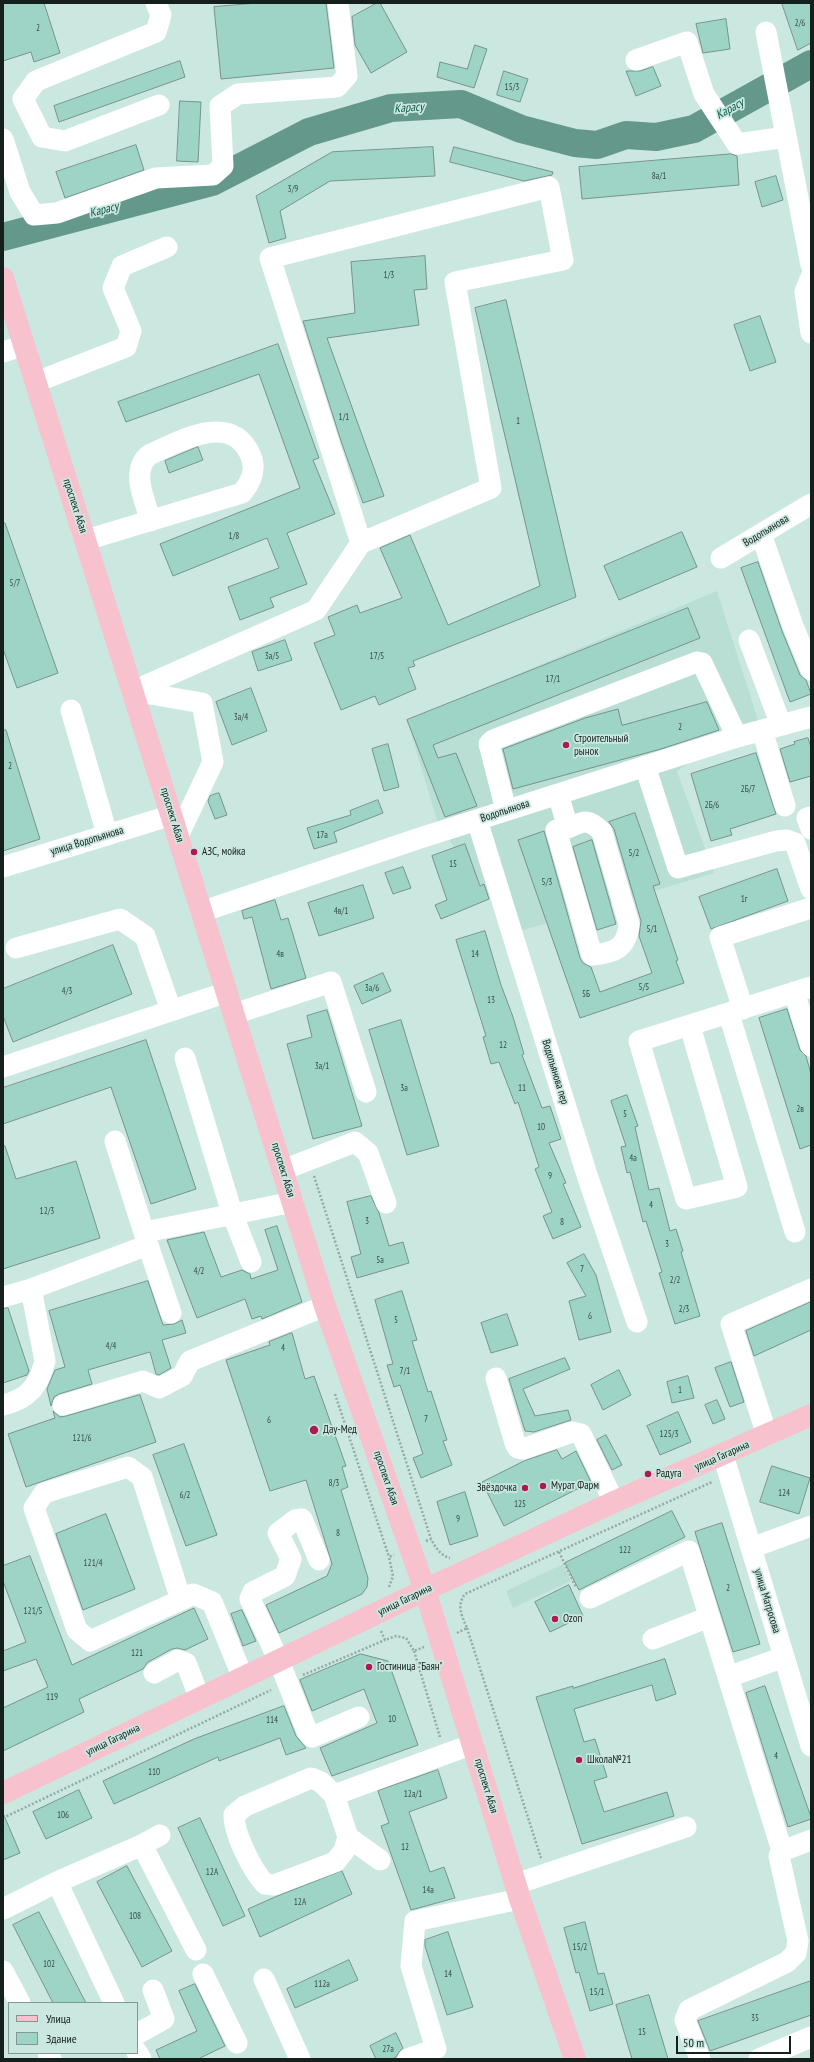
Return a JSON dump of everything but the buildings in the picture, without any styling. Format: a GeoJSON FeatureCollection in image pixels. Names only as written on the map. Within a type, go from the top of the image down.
{"type":"FeatureCollection","features":[{"type":"Feature","properties":{"kind":"main road","name":"проспект Абая"},"geometry":{"type":"LineString","coordinates":[[3,278],[325,1306],[425,1590],[518,1892],[574,2059]]}},
{"type":"Feature","properties":{"kind":"main road","name":"улица Гагарина"},"geometry":{"type":"LineString","coordinates":[[3,1793],[425,1590],[614,1502],[811,1415]]}},
{"type":"Feature","properties":{"kind":"street"},"geometry":{"type":"LineString","coordinates":[[156,3],[161,15],[156,32],[36,81],[23,99],[42,136],[65,141],[159,105]]}},
{"type":"Feature","properties":{"kind":"street"},"geometry":{"type":"LineString","coordinates":[[3,139],[20,192],[34,215],[57,213],[156,178],[213,175],[223,166],[220,106],[238,94],[337,87],[347,76],[338,3]]}},
{"type":"Feature","properties":{"kind":"street"},"geometry":{"type":"LineString","coordinates":[[766,32],[786,137],[809,243],[811,265]]}},
{"type":"Feature","properties":{"kind":"street"},"geometry":{"type":"LineString","coordinates":[[636,60],[687,42],[704,94],[736,144],[786,137]]}},
{"type":"Feature","properties":{"kind":"street"},"geometry":{"type":"LineString","coordinates":[[133,691],[316,610],[361,542],[491,488],[455,282],[563,260],[549,187],[270,258],[361,542]]}},
{"type":"Feature","properties":{"kind":"street"},"geometry":{"type":"LineString","coordinates":[[36,382],[126,347],[131,331],[112,288],[122,266],[167,247]]}},
{"type":"Feature","properties":{"kind":"street"},"geometry":{"type":"LineString","coordinates":[[811,277],[805,292],[811,333]]}},
{"type":"Feature","properties":{"kind":"street"},"geometry":{"type":"LineString","coordinates":[[3,352],[24,345]]}},
{"type":"Feature","properties":{"kind":"street"},"geometry":{"type":"LineString","coordinates":[[86,540],[151,521],[242,493],[248,485],[254,465],[247,448],[234,437],[224,432],[201,433],[149,455],[143,460],[140,480],[151,521]]}},
{"type":"Feature","properties":{"kind":"street","name":"Водопьянова"},"geometry":{"type":"LineString","coordinates":[[721,558],[811,504]]}},
{"type":"Feature","properties":{"kind":"street"},"geometry":{"type":"LineString","coordinates":[[761,534],[792,626],[811,670]]}},
{"type":"Feature","properties":{"kind":"street"},"geometry":{"type":"LineString","coordinates":[[749,640],[771,728],[785,806]]}},
{"type":"Feature","properties":{"kind":"street"},"geometry":{"type":"LineString","coordinates":[[506,810],[489,744],[493,740],[697,662],[702,664],[737,737]]}},
{"type":"Feature","properties":{"kind":"street"},"geometry":{"type":"LineString","coordinates":[[133,691],[202,704],[213,762],[178,836]]}},
{"type":"Feature","properties":{"kind":"street"},"geometry":{"type":"LineString","coordinates":[[71,710],[107,834]]}},
{"type":"Feature","properties":{"kind":"street","name":"Водопьянова"},"geometry":{"type":"LineString","coordinates":[[201,912],[506,810],[737,737],[811,717]]}},
{"type":"Feature","properties":{"kind":"street"},"geometry":{"type":"LineString","coordinates":[[645,766],[678,868],[776,841],[787,840],[795,843],[811,889]]}},
{"type":"Feature","properties":{"kind":"street"},"geometry":{"type":"LineString","coordinates":[[558,794],[568,828]]}},
{"type":"Feature","properties":{"kind":"street","name":"улица Водопьянова"},"geometry":{"type":"LineString","coordinates":[[3,866],[172,814]]}},
{"type":"Feature","properties":{"kind":"street"},"geometry":{"type":"LineString","coordinates":[[811,817],[808,818],[811,829]]}},
{"type":"Feature","properties":{"kind":"street","name":"Водопьянова пер"},"geometry":{"type":"LineString","coordinates":[[477,820],[587,1175],[638,1322]]}},
{"type":"Feature","properties":{"kind":"street"},"geometry":{"type":"LineString","coordinates":[[583,821],[594,823],[602,832],[629,924],[628,938],[622,946],[606,954],[592,955],[556,830],[568,828],[583,821]]}},
{"type":"Feature","properties":{"kind":"street"},"geometry":{"type":"LineString","coordinates":[[795,1232],[736,1012],[720,937],[811,908]]}},
{"type":"Feature","properties":{"kind":"street"},"geometry":{"type":"LineString","coordinates":[[16,948],[120,919],[145,936],[171,1010]]}},
{"type":"Feature","properties":{"kind":"street"},"geometry":{"type":"LineString","coordinates":[[234,1014],[331,982],[366,1092]]}},
{"type":"Feature","properties":{"kind":"street"},"geometry":{"type":"LineString","coordinates":[[690,1026],[737,1187],[686,1199],[639,1041],[736,1012],[803,989],[811,1046]]}},
{"type":"Feature","properties":{"kind":"street"},"geometry":{"type":"LineString","coordinates":[[3,1067],[226,992]]}},
{"type":"Feature","properties":{"kind":"street"},"geometry":{"type":"LineString","coordinates":[[185,1058],[232,1213],[251,1262]]}},
{"type":"Feature","properties":{"kind":"street"},"geometry":{"type":"LineString","coordinates":[[115,1141],[170,1313]]}},
{"type":"Feature","properties":{"kind":"street"},"geometry":{"type":"LineString","coordinates":[[283,1170],[355,1142],[368,1153],[386,1203]]}},
{"type":"Feature","properties":{"kind":"street"},"geometry":{"type":"LineString","coordinates":[[3,1297],[31,1289],[147,1238],[232,1213],[293,1202]]}},
{"type":"Feature","properties":{"kind":"street"},"geometry":{"type":"LineString","coordinates":[[3,1405],[28,1394],[38,1383],[45,1361],[31,1289]]}},
{"type":"Feature","properties":{"kind":"street"},"geometry":{"type":"LineString","coordinates":[[767,1435],[731,1324],[811,1289]]}},
{"type":"Feature","properties":{"kind":"street"},"geometry":{"type":"LineString","coordinates":[[63,1405],[143,1381],[159,1388],[182,1376],[190,1361],[325,1306]]}},
{"type":"Feature","properties":{"kind":"street"},"geometry":{"type":"LineString","coordinates":[[496,1378],[515,1443],[518,1448],[523,1449],[572,1432],[578,1432],[581,1434],[614,1502]]}},
{"type":"Feature","properties":{"kind":"street","name":"улица Матросова"},"geometry":{"type":"LineString","coordinates":[[723,1455],[811,1746]]}},
{"type":"Feature","properties":{"kind":"street"},"geometry":{"type":"LineString","coordinates":[[181,1600],[142,1477],[128,1467],[44,1494],[34,1508],[77,1630],[90,1642],[181,1600],[193,1594],[212,1602],[243,1678]]}},
{"type":"Feature","properties":{"kind":"street"},"geometry":{"type":"LineString","coordinates":[[319,1560],[302,1519],[295,1520],[278,1533],[291,1559],[285,1576],[253,1592],[250,1599],[279,1661],[307,1731],[312,1737],[359,1717]]}},
{"type":"Feature","properties":{"kind":"street"},"geometry":{"type":"LineString","coordinates":[[751,1548],[811,1526]]}},
{"type":"Feature","properties":{"kind":"street"},"geometry":{"type":"LineString","coordinates":[[590,1598],[689,1551],[782,1851]]}},
{"type":"Feature","properties":{"kind":"street"},"geometry":{"type":"LineString","coordinates":[[653,1639],[709,1617]]}},
{"type":"Feature","properties":{"kind":"street"},"geometry":{"type":"LineString","coordinates":[[728,1677],[784,1657]]}},
{"type":"Feature","properties":{"kind":"street"},"geometry":{"type":"LineString","coordinates":[[154,1673],[178,1660],[186,1663],[200,1699]]}},
{"type":"Feature","properties":{"kind":"street"},"geometry":{"type":"LineString","coordinates":[[334,1795],[473,1744]]}},
{"type":"Feature","properties":{"kind":"street"},"geometry":{"type":"LineString","coordinates":[[311,1778],[321,1782],[334,1795],[348,1837],[344,1851],[335,1862],[274,1885],[265,1884],[257,1875],[234,1825],[234,1815],[245,1806],[311,1778]]}},
{"type":"Feature","properties":{"kind":"street"},"geometry":{"type":"LineString","coordinates":[[408,2059],[436,2049],[411,1966],[415,1921],[518,1892],[546,1874],[686,1827]]}},
{"type":"Feature","properties":{"kind":"street"},"geometry":{"type":"LineString","coordinates":[[348,1837],[380,1860]]}},
{"type":"Feature","properties":{"kind":"street"},"geometry":{"type":"LineString","coordinates":[[3,1909],[57,1882],[151,1840],[196,1950]]}},
{"type":"Feature","properties":{"kind":"street"},"geometry":{"type":"LineString","coordinates":[[700,2059],[685,2020],[689,2010],[788,1962],[796,1953],[798,1941],[779,1862],[779,1856],[782,1851],[811,1840]]}},
{"type":"Feature","properties":{"kind":"street"},"geometry":{"type":"LineString","coordinates":[[57,1882],[114,2002]]}},
{"type":"Feature","properties":{"kind":"street"},"geometry":{"type":"LineString","coordinates":[[3,1971],[19,2002]]}},
{"type":"Feature","properties":{"kind":"street"},"geometry":{"type":"LineString","coordinates":[[203,1974],[237,2043]]}},
{"type":"Feature","properties":{"kind":"street"},"geometry":{"type":"LineString","coordinates":[[264,1980],[300,2059]]}},
{"type":"Feature","properties":{"kind":"street"},"geometry":{"type":"LineString","coordinates":[[138,2033],[164,2019],[153,1990]]}},
{"type":"Feature","properties":{"kind":"street"},"geometry":{"type":"LineString","coordinates":[[759,2059],[811,2037]]}},
{"type":"Feature","properties":{"kind":"path"},"geometry":{"type":"LineString","coordinates":[[309,1160],[431,1539]]}},
{"type":"Feature","properties":{"kind":"path"},"geometry":{"type":"LineString","coordinates":[[332,1387],[389,1557]]}},
{"type":"Feature","properties":{"kind":"path"},"geometry":{"type":"LineString","coordinates":[[558,1552],[580,1596],[583,1599],[590,1598]]}},
{"type":"Feature","properties":{"kind":"path"},"geometry":{"type":"LineString","coordinates":[[467,1628],[546,1874]]}},
{"type":"Feature","properties":{"kind":"path"},"geometry":{"type":"LineString","coordinates":[[3,1818],[287,1682],[385,1640]]}},
{"type":"Feature","properties":{"kind":"path"},"geometry":{"type":"LineString","coordinates":[[414,1652],[445,1754]]}},
{"type":"Feature","properties":{"kind":"shaded area","name":"Строительный рынок"},"geometry":{"type":"Polygon","coordinates":[[[717,591],[758,720],[677,771],[714,873],[514,933],[438,824],[407,720],[717,591]]]}},
{"type":"Feature","properties":{"kind":"shaded area"},"geometry":{"type":"Polygon","coordinates":[[[563,1564],[571,1581],[513,1608],[506,1591],[563,1564]]]}},
{"type":"Feature","properties":{"kind":"waterway","name":"Карасу"},"geometry":{"type":"LineString","coordinates":[[3,237],[212,182],[309,132],[391,108],[461,104],[521,129],[575,143],[597,145],[626,135],[656,137],[694,129],[811,64]]}},
{"type":"Feature","properties":{"kind":"place","name":"Строительный рынок"},"geometry":{"type":"Point","coordinates":[566,745]}},
{"type":"Feature","properties":{"kind":"place","name":"АЗС, мойка"},"geometry":{"type":"Point","coordinates":[194,852]}},
{"type":"Feature","properties":{"kind":"place","name":"Дау-Мед"},"geometry":{"type":"Point","coordinates":[314,1430]}},
{"type":"Feature","properties":{"kind":"place","name":"Радуга"},"geometry":{"type":"Point","coordinates":[648,1474]}},
{"type":"Feature","properties":{"kind":"place","name":"Мурат Фарм"},"geometry":{"type":"Point","coordinates":[543,1486]}},
{"type":"Feature","properties":{"kind":"place","name":"Звёздочка"},"geometry":{"type":"Point","coordinates":[525,1488]}},
{"type":"Feature","properties":{"kind":"place","name":"Ozon"},"geometry":{"type":"Point","coordinates":[555,1619]}},
{"type":"Feature","properties":{"kind":"place","name":"Гостиница \"Баян\""},"geometry":{"type":"Point","coordinates":[369,1667]}},
{"type":"Feature","properties":{"kind":"place","name":"Школа№21"},"geometry":{"type":"Point","coordinates":[579,1760]}}]}
